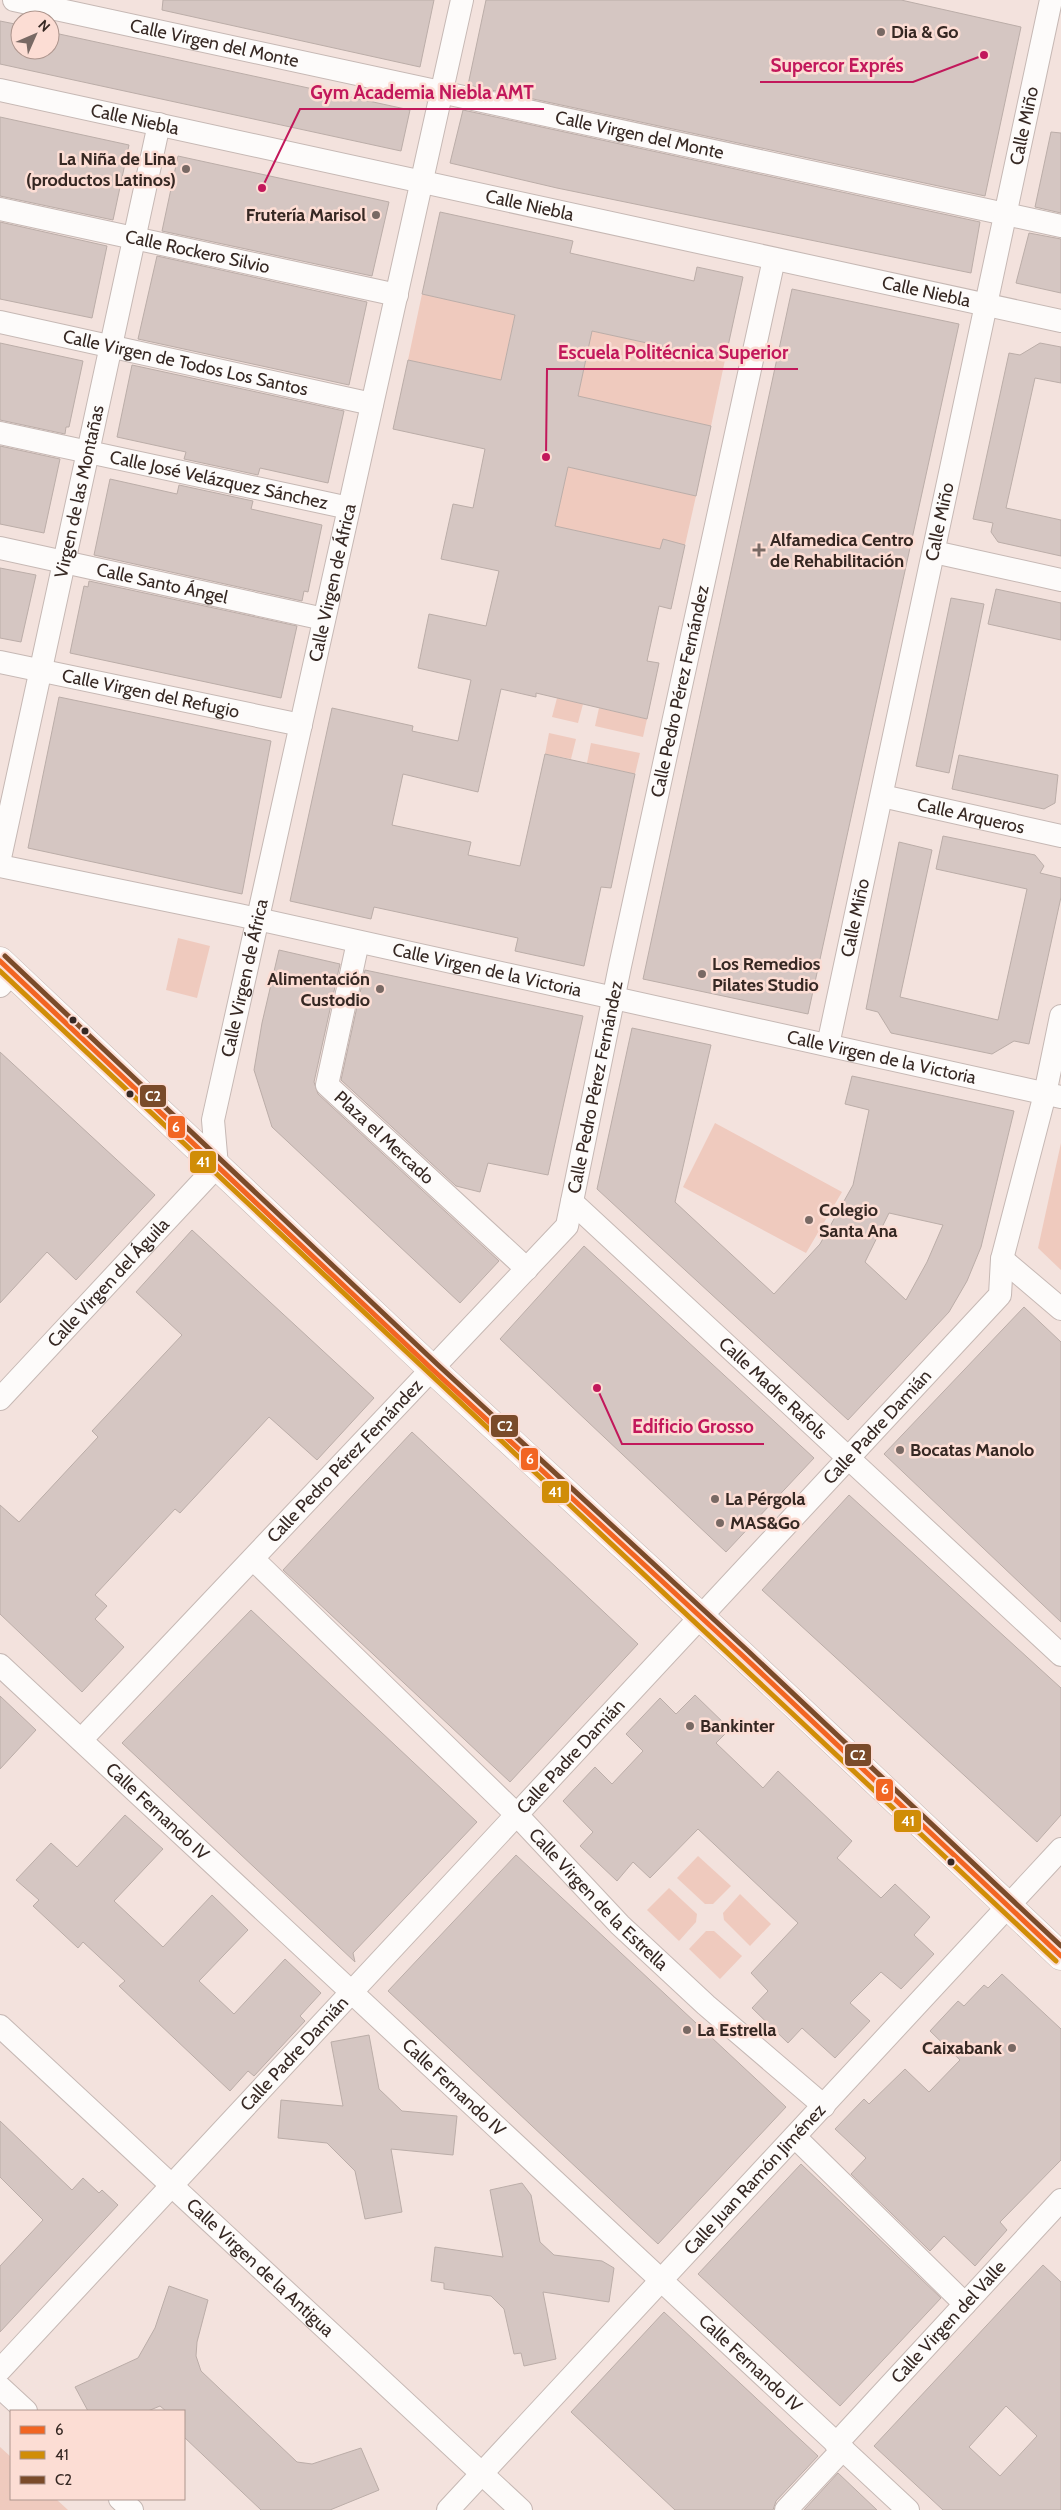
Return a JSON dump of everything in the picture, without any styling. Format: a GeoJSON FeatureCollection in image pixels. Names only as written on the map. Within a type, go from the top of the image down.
{"type":"FeatureCollection","features":[{"type":"Feature","properties":{"kind":"main road"},"geometry":{"type":"LineString","coordinates":[[4,973],[218,1166],[432,1369],[700,1617],[1061,1956]]}},
{"type":"Feature","properties":{"kind":"street","name":"Calle Virgen del Monte"},"geometry":{"type":"LineString","coordinates":[[14,0],[1061,226]]}},
{"type":"Feature","properties":{"kind":"street","name":"Calle Virgen de África"},"geometry":{"type":"LineString","coordinates":[[218,1166],[213,1120],[462,0]]}},
{"type":"Feature","properties":{"kind":"street","name":"Calle Miño"},"geometry":{"type":"LineString","coordinates":[[828,1045],[1052,0]]}},
{"type":"Feature","properties":{"kind":"street","name":"Calle Niebla"},"geometry":{"type":"LineString","coordinates":[[0,90],[1061,321]]}},
{"type":"Feature","properties":{"kind":"street","name":"Virgen de las Montañas"},"geometry":{"type":"LineString","coordinates":[[0,858],[159,124]]}},
{"type":"Feature","properties":{"kind":"street","name":"Calle Rockero Silvio"},"geometry":{"type":"LineString","coordinates":[[0,209],[397,295]]}},
{"type":"Feature","properties":{"kind":"street","name":"Calle Pedro Pérez Fernández"},"geometry":{"type":"LineString","coordinates":[[81,1740],[567,1226],[614,998],[774,258]]}},
{"type":"Feature","properties":{"kind":"street","name":"Calle Virgen de Todos Los Santos"},"geometry":{"type":"LineString","coordinates":[[0,322],[372,404]]}},
{"type":"Feature","properties":{"kind":"street","name":"Calle José Velázquez Sánchez"},"geometry":{"type":"LineString","coordinates":[[0,433],[349,508]]}},
{"type":"Feature","properties":{"kind":"street","name":"Calle Santo Ángel"},"geometry":{"type":"LineString","coordinates":[[0,548],[324,619]]}},
{"type":"Feature","properties":{"kind":"street"},"geometry":{"type":"LineString","coordinates":[[934,552],[1061,580]]}},
{"type":"Feature","properties":{"kind":"street","name":"Calle Virgen del Refugio"},"geometry":{"type":"LineString","coordinates":[[0,662],[301,725]]}},
{"type":"Feature","properties":{"kind":"street","name":"Calle Arqueros"},"geometry":{"type":"LineString","coordinates":[[882,796],[1061,836]]}},
{"type":"Feature","properties":{"kind":"street","name":"Calle Virgen de la Victoria"},"geometry":{"type":"LineString","coordinates":[[0,866],[258,920],[1053,1096]]}},
{"type":"Feature","properties":{"kind":"street","name":"Plaza el Mercado"},"geometry":{"type":"LineString","coordinates":[[358,942],[327,1085],[527,1269]]}},
{"type":"Feature","properties":{"kind":"street","name":"Calle Padre Damián"},"geometry":{"type":"LineString","coordinates":[[0,2370],[1000,1295],[1002,1259],[1053,1096],[1061,1016]]}},
{"type":"Feature","properties":{"kind":"street","name":"Calle Virgen del Águila"},"geometry":{"type":"LineString","coordinates":[[0,1399],[218,1166]]}},
{"type":"Feature","properties":{"kind":"street","name":"Calle Madre Rafols"},"geometry":{"type":"LineString","coordinates":[[572,1202],[1061,1656]]}},
{"type":"Feature","properties":{"kind":"street"},"geometry":{"type":"LineString","coordinates":[[1002,1259],[1061,1309]]}},
{"type":"Feature","properties":{"kind":"street","name":"Calle Virgen de la Estrella"},"geometry":{"type":"LineString","coordinates":[[252,1559],[517,1815],[620,1925],[706,2005],[824,2106]]}},
{"type":"Feature","properties":{"kind":"street","name":"Calle Fernando IV"},"geometry":{"type":"LineString","coordinates":[[0,1665],[908,2510]]}},
{"type":"Feature","properties":{"kind":"street","name":"Calle Juan Ramón Jiménez"},"geometry":{"type":"LineString","coordinates":[[448,2510],[1061,1849]]}},
{"type":"Feature","properties":{"kind":"street","name":"Calle Virgen de la Antigua"},"geometry":{"type":"LineString","coordinates":[[0,2026],[521,2510]]}},
{"type":"Feature","properties":{"kind":"street"},"geometry":{"type":"LineString","coordinates":[[795,2137],[965,2304]]}},
{"type":"Feature","properties":{"kind":"street","name":"Calle Virgen del Valle"},"geometry":{"type":"LineString","coordinates":[[786,2510],[839,2446],[965,2304],[1061,2200]]}},
{"type":"Feature","properties":{"kind":"street"},"geometry":{"type":"LineString","coordinates":[[0,2387],[25,2410]]}},
{"type":"Feature","properties":{"kind":"street"},"geometry":{"type":"LineString","coordinates":[[121,2500],[132,2510]]}},
{"type":"Feature","properties":{"kind":"shaded area"},"geometry":{"type":"Polygon","coordinates":[[[422,294],[515,315],[501,380],[408,360],[422,294]]]}},
{"type":"Feature","properties":{"kind":"shaded area"},"geometry":{"type":"Polygon","coordinates":[[[592,331],[725,360],[711,426],[578,396],[592,331]]]}},
{"type":"Feature","properties":{"kind":"shaded area"},"geometry":{"type":"Polygon","coordinates":[[[568,467],[696,496],[685,545],[663,540],[660,549],[555,526],[568,467]]]}},
{"type":"Feature","properties":{"kind":"shaded area"},"geometry":{"type":"Polygon","coordinates":[[[557,698],[583,704],[578,723],[552,717],[557,698]]]}},
{"type":"Feature","properties":{"kind":"shaded area"},"geometry":{"type":"Polygon","coordinates":[[[599,708],[647,719],[643,737],[595,726],[599,708]]]}},
{"type":"Feature","properties":{"kind":"shaded area"},"geometry":{"type":"Polygon","coordinates":[[[549,733],[576,739],[571,759],[545,754],[549,733]]]}},
{"type":"Feature","properties":{"kind":"shaded area"},"geometry":{"type":"Polygon","coordinates":[[[591,743],[640,753],[635,774],[587,763],[591,743]]]}},
{"type":"Feature","properties":{"kind":"shaded area"},"geometry":{"type":"Polygon","coordinates":[[[178,938],[210,946],[197,998],[166,990],[178,938]]]}},
{"type":"Feature","properties":{"kind":"shaded area"},"geometry":{"type":"Polygon","coordinates":[[[715,1123],[842,1192],[806,1253],[683,1187],[715,1123]]]}},
{"type":"Feature","properties":{"kind":"shaded area"},"geometry":{"type":"Polygon","coordinates":[[[1061,1143],[1061,1270],[1038,1248],[1061,1143]]]}},
{"type":"Feature","properties":{"kind":"shaded area"},"geometry":{"type":"Polygon","coordinates":[[[698,1856],[731,1886],[713,1904],[705,1904],[677,1878],[698,1856]]]}},
{"type":"Feature","properties":{"kind":"shaded area"},"geometry":{"type":"Polygon","coordinates":[[[669,1888],[697,1914],[696,1922],[679,1941],[647,1910],[669,1888]]]}},
{"type":"Feature","properties":{"kind":"shaded area"},"geometry":{"type":"Polygon","coordinates":[[[740,1894],[771,1924],[750,1946],[724,1920],[723,1913],[740,1894]]]}},
{"type":"Feature","properties":{"kind":"shaded area"},"geometry":{"type":"Polygon","coordinates":[[[706,1931],[714,1931],[742,1956],[720,1979],[689,1949],[706,1931]]]}},
{"type":"Feature","properties":{"kind":"shaded area"},"geometry":{"type":"Polygon","coordinates":[[[0,2447],[10,2456],[10,2500],[57,2500],[68,2510],[0,2510],[0,2447]]]}},
{"type":"Feature","properties":{"kind":"building"},"geometry":{"type":"Polygon","coordinates":[[[163,0],[434,0],[420,67],[162,10],[163,0]]]}},
{"type":"Feature","properties":{"kind":"building"},"geometry":{"type":"Polygon","coordinates":[[[486,0],[901,0],[1021,27],[985,196],[468,85],[486,0]]]}},
{"type":"Feature","properties":{"kind":"building"},"geometry":{"type":"Polygon","coordinates":[[[0,21],[10,23],[10,60],[60,60],[60,34],[410,110],[401,151],[0,64],[0,21]]]}},
{"type":"Feature","properties":{"kind":"building"},"geometry":{"type":"Polygon","coordinates":[[[463,110],[980,222],[971,273],[557,188],[450,163],[463,110]]]}},
{"type":"Feature","properties":{"kind":"building"},"geometry":{"type":"Polygon","coordinates":[[[0,117],[129,145],[113,220],[0,196],[0,117]]]}},
{"type":"Feature","properties":{"kind":"building"},"geometry":{"type":"Polygon","coordinates":[[[1051,132],[1061,133],[1061,213],[1035,207],[1051,132]]]}},
{"type":"Feature","properties":{"kind":"building"},"geometry":{"type":"Polygon","coordinates":[[[178,156],[389,202],[372,276],[162,231],[178,156]]]}},
{"type":"Feature","properties":{"kind":"building"},"geometry":{"type":"Polygon","coordinates":[[[440,212],[573,241],[570,253],[694,281],[697,267],[743,277],[725,360],[592,331],[578,396],[711,426],[696,496],[568,467],[555,526],[660,549],[663,539],[685,545],[671,609],[659,606],[647,661],[659,663],[647,719],[536,693],[536,697],[501,689],[478,792],[403,774],[392,825],[471,842],[468,855],[520,866],[545,754],[635,774],[611,888],[601,887],[584,966],[515,951],[518,938],[374,907],[371,919],[290,901],[332,708],[413,726],[412,731],[458,741],[471,680],[418,668],[429,614],[486,626],[499,571],[441,559],[453,504],[473,508],[485,449],[393,429],[408,360],[501,380],[515,315],[422,294],[440,212]]]}},
{"type":"Feature","properties":{"kind":"building"},"geometry":{"type":"Polygon","coordinates":[[[0,222],[107,246],[92,318],[0,299],[0,222]]]}},
{"type":"Feature","properties":{"kind":"building"},"geometry":{"type":"Polygon","coordinates":[[[1029,233],[1061,239],[1061,293],[1016,283],[1029,233]]]}},
{"type":"Feature","properties":{"kind":"building"},"geometry":{"type":"Polygon","coordinates":[[[157,256],[367,302],[349,385],[138,339],[157,256]]]}},
{"type":"Feature","properties":{"kind":"building"},"geometry":{"type":"Polygon","coordinates":[[[792,289],[959,324],[808,1014],[643,979],[792,289]]]}},
{"type":"Feature","properties":{"kind":"building"},"geometry":{"type":"Polygon","coordinates":[[[0,343],[83,361],[69,427],[66,427],[65,434],[0,420],[0,343]]]}},
{"type":"Feature","properties":{"kind":"building"},"geometry":{"type":"Polygon","coordinates":[[[1040,343],[1061,347],[1061,383],[1035,378],[1006,508],[1061,520],[1061,556],[998,542],[991,532],[993,523],[973,519],[1009,353],[1020,355],[1040,343]]]}},
{"type":"Feature","properties":{"kind":"building"},"geometry":{"type":"Polygon","coordinates":[[[132,365],[344,411],[328,483],[260,468],[258,475],[184,459],[186,452],[117,437],[132,365]]]}},
{"type":"Feature","properties":{"kind":"building"},"geometry":{"type":"Polygon","coordinates":[[[0,446],[60,459],[44,533],[0,524],[0,446]]]}},
{"type":"Feature","properties":{"kind":"building"},"geometry":{"type":"Polygon","coordinates":[[[110,479],[177,494],[179,485],[253,501],[251,509],[322,525],[308,592],[304,591],[302,601],[94,555],[110,479]]]}},
{"type":"Feature","properties":{"kind":"building"},"geometry":{"type":"Polygon","coordinates":[[[0,568],[36,575],[21,642],[0,638],[0,568]]]}},
{"type":"Feature","properties":{"kind":"building"},"geometry":{"type":"Polygon","coordinates":[[[89,581],[297,626],[281,698],[70,653],[84,586],[88,587],[89,581]]]}},
{"type":"Feature","properties":{"kind":"building"},"geometry":{"type":"Polygon","coordinates":[[[996,589],[1061,603],[1061,640],[988,624],[996,589]]]}},
{"type":"Feature","properties":{"kind":"building"},"geometry":{"type":"Polygon","coordinates":[[[951,598],[984,604],[949,773],[916,766],[951,598]]]}},
{"type":"Feature","properties":{"kind":"building"},"geometry":{"type":"Polygon","coordinates":[[[59,697],[271,741],[242,894],[28,848],[59,697]]]}},
{"type":"Feature","properties":{"kind":"building"},"geometry":{"type":"Polygon","coordinates":[[[959,755],[1058,775],[1055,803],[1044,809],[952,789],[959,755]]]}},
{"type":"Feature","properties":{"kind":"building"},"geometry":{"type":"Polygon","coordinates":[[[943,836],[1035,855],[1044,866],[1040,873],[1061,878],[1061,897],[1029,1044],[1014,1041],[992,1054],[891,1033],[878,1012],[866,1009],[899,842],[932,850],[900,997],[998,1020],[1027,889],[936,869],[943,836]]]}},
{"type":"Feature","properties":{"kind":"building"},"geometry":{"type":"Polygon","coordinates":[[[279,950],[340,964],[314,1082],[318,1094],[499,1261],[460,1303],[272,1127],[254,1070],[262,1023],[279,950]]]}},
{"type":"Feature","properties":{"kind":"building"},"geometry":{"type":"Polygon","coordinates":[[[365,970],[583,1016],[548,1175],[488,1163],[480,1192],[456,1186],[341,1080],[365,970]]]}},
{"type":"Feature","properties":{"kind":"building","name":"Colegio Santa Ana"},"geometry":{"type":"Polygon","coordinates":[[[632,1028],[711,1045],[675,1202],[774,1294],[820,1244],[853,1185],[869,1110],[845,1104],[852,1076],[1014,1111],[981,1247],[967,1281],[949,1312],[848,1420],[597,1189],[632,1028]],[[889,1213],[865,1262],[906,1300],[927,1262],[943,1225],[889,1213]]]}},
{"type":"Feature","properties":{"kind":"building"},"geometry":{"type":"Polygon","coordinates":[[[0,1052],[155,1195],[76,1280],[47,1252],[0,1303],[0,1052]]]}},
{"type":"Feature","properties":{"kind":"building"},"geometry":{"type":"Polygon","coordinates":[[[192,1230],[374,1398],[317,1460],[269,1417],[180,1513],[175,1509],[95,1595],[107,1606],[95,1619],[124,1647],[82,1692],[0,1614],[0,1505],[19,1522],[98,1437],[92,1431],[182,1335],[136,1292],[192,1230]]]}},
{"type":"Feature","properties":{"kind":"building"},"geometry":{"type":"Polygon","coordinates":[[[584,1246],[814,1458],[726,1552],[500,1339],[584,1246]]]}},
{"type":"Feature","properties":{"kind":"building"},"geometry":{"type":"Polygon","coordinates":[[[1024,1307],[1061,1342],[1061,1622],[884,1454],[1024,1307]]]}},
{"type":"Feature","properties":{"kind":"building"},"geometry":{"type":"Polygon","coordinates":[[[412,1432],[638,1644],[510,1782],[283,1570],[412,1432]]]}},
{"type":"Feature","properties":{"kind":"building"},"geometry":{"type":"Polygon","coordinates":[[[849,1495],[1061,1688],[1061,1815],[1037,1842],[762,1590],[849,1495]]]}},
{"type":"Feature","properties":{"kind":"building"},"geometry":{"type":"Polygon","coordinates":[[[251,1610],[477,1822],[353,1953],[355,1962],[122,1743],[251,1610]]]}},
{"type":"Feature","properties":{"kind":"building"},"geometry":{"type":"Polygon","coordinates":[[[695,1695],[730,1729],[716,1743],[763,1788],[778,1771],[852,1841],[837,1858],[881,1898],[895,1884],[930,1917],[914,1935],[934,1954],[901,1989],[881,1972],[850,2003],[870,2021],[835,2058],[802,2028],[788,2043],[752,2008],[768,1991],[751,1973],[798,1923],[698,1829],[650,1878],[633,1862],[617,1881],[580,1846],[593,1832],[563,1801],[595,1767],[612,1784],[643,1751],[626,1734],[660,1698],[676,1714],[695,1695]]]}},
{"type":"Feature","properties":{"kind":"building"},"geometry":{"type":"Polygon","coordinates":[[[0,1696],[36,1730],[0,1769],[0,1696]]]}},
{"type":"Feature","properties":{"kind":"building"},"geometry":{"type":"Polygon","coordinates":[[[125,1815],[163,1849],[114,1901],[163,1947],[212,1895],[248,1930],[199,1981],[234,2014],[285,1959],[321,1993],[300,2016],[305,2021],[254,2076],[248,2071],[230,2091],[119,1986],[125,1981],[83,1942],[78,1948],[33,1906],[39,1900],[16,1880],[51,1843],[77,1867],[125,1815]]]}},
{"type":"Feature","properties":{"kind":"building"},"geometry":{"type":"Polygon","coordinates":[[[516,1855],[786,2107],[658,2244],[388,1991],[516,1855]]]}},
{"type":"Feature","properties":{"kind":"building"},"geometry":{"type":"Polygon","coordinates":[[[1002,1974],[1061,2029],[1061,2160],[1000,2222],[1007,2230],[975,2266],[944,2236],[930,2251],[851,2174],[866,2158],[835,2129],[864,2099],[869,2104],[905,2069],[929,2092],[960,2060],[930,2031],[958,2001],[964,2006],[984,1985],[988,1988],[1002,1974]]]}},
{"type":"Feature","properties":{"kind":"building"},"geometry":{"type":"Polygon","coordinates":[[[369,2035],[379,2089],[402,2111],[457,2116],[453,2155],[391,2149],[402,2212],[365,2219],[355,2171],[327,2143],[278,2138],[281,2100],[343,2106],[331,2042],[369,2035]]]}},
{"type":"Feature","properties":{"kind":"building"},"geometry":{"type":"Polygon","coordinates":[[[0,2121],[72,2190],[83,2178],[99,2193],[102,2190],[118,2205],[0,2332],[0,2266],[43,2220],[0,2177],[0,2121]]]}},
{"type":"Feature","properties":{"kind":"building"},"geometry":{"type":"Polygon","coordinates":[[[801,2164],[941,2298],[840,2406],[698,2274],[801,2164]]]}},
{"type":"Feature","properties":{"kind":"building"},"geometry":{"type":"Polygon","coordinates":[[[522,2183],[531,2195],[540,2242],[554,2255],[602,2261],[614,2268],[609,2302],[543,2292],[556,2359],[524,2366],[521,2353],[514,2354],[504,2309],[491,2296],[444,2289],[444,2283],[431,2281],[435,2247],[503,2257],[490,2190],[522,2183]]]}},
{"type":"Feature","properties":{"kind":"building"},"geometry":{"type":"Polygon","coordinates":[[[1043,2265],[1061,2282],[1061,2510],[943,2510],[874,2446],[1043,2265]],[[1006,2406],[969,2447],[1000,2476],[1037,2436],[1006,2406]]]}},
{"type":"Feature","properties":{"kind":"building"},"geometry":{"type":"Polygon","coordinates":[[[169,2286],[208,2300],[197,2342],[196,2356],[201,2371],[297,2462],[312,2464],[361,2448],[379,2490],[330,2510],[261,2510],[185,2438],[185,2410],[165,2410],[160,2406],[150,2410],[87,2410],[75,2387],[138,2358],[155,2328],[169,2286]]]}},
{"type":"Feature","properties":{"kind":"building"},"geometry":{"type":"Polygon","coordinates":[[[664,2312],[818,2456],[776,2501],[773,2510],[675,2510],[571,2412],[664,2312]]]}},
{"type":"Feature","properties":{"kind":"building"},"geometry":{"type":"Polygon","coordinates":[[[838,2473],[877,2510],[804,2510],[838,2473]]]}},
{"type":"Feature","properties":{"kind":"transit line","name":"C2"},"geometry":{"type":"LineString","coordinates":[[5,956],[437,1364],[748,1651],[1061,1946]]}},
{"type":"Feature","properties":{"kind":"transit line","name":"6"},"geometry":{"type":"LineString","coordinates":[[0,961],[432,1369],[743,1656],[1061,1956]]}},
{"type":"Feature","properties":{"kind":"transit line","name":"41"},"geometry":{"type":"LineString","coordinates":[[0,971],[1056,1961]]}},
{"type":"Feature","properties":{"kind":"place","name":"Dia & Go"},"geometry":{"type":"Point","coordinates":[881,32]}},
{"type":"Feature","properties":{"kind":"place","name":"Supercor Exprés"},"geometry":{"type":"Point","coordinates":[984,55]}},
{"type":"Feature","properties":{"kind":"place","name":"La Niña de Lina (productos Latinos)"},"geometry":{"type":"Point","coordinates":[186,169]}},
{"type":"Feature","properties":{"kind":"place","name":"Gym Academia Niebla AMT"},"geometry":{"type":"Point","coordinates":[262,188]}},
{"type":"Feature","properties":{"kind":"place","name":"Frutería Marisol"},"geometry":{"type":"Point","coordinates":[376,215]}},
{"type":"Feature","properties":{"kind":"place","name":"Escuela Politécnica Superior"},"geometry":{"type":"Point","coordinates":[546,457]}},
{"type":"Feature","properties":{"kind":"place","name":"Alfamedica Centro de Rehabilitación"},"geometry":{"type":"Point","coordinates":[759,550]}},
{"type":"Feature","properties":{"kind":"place","name":"Los Remedios Pilates Studio"},"geometry":{"type":"Point","coordinates":[702,974]}},
{"type":"Feature","properties":{"kind":"place","name":"Alimentación Custodio"},"geometry":{"type":"Point","coordinates":[380,989]}},
{"type":"Feature","properties":{"kind":"place","name":"Colegio Santa Ana"},"geometry":{"type":"Point","coordinates":[809,1220]}},
{"type":"Feature","properties":{"kind":"place","name":"Edificio Grosso"},"geometry":{"type":"Point","coordinates":[597,1388]}},
{"type":"Feature","properties":{"kind":"place","name":"Bocatas Manolo"},"geometry":{"type":"Point","coordinates":[900,1450]}},
{"type":"Feature","properties":{"kind":"place","name":"La Pérgola"},"geometry":{"type":"Point","coordinates":[715,1499]}},
{"type":"Feature","properties":{"kind":"place","name":"MAS&Go"},"geometry":{"type":"Point","coordinates":[720,1523]}},
{"type":"Feature","properties":{"kind":"place","name":"Bankinter"},"geometry":{"type":"Point","coordinates":[690,1726]}},
{"type":"Feature","properties":{"kind":"place","name":"La Estrella"},"geometry":{"type":"Point","coordinates":[687,2030]}},
{"type":"Feature","properties":{"kind":"place","name":"Caixabank"},"geometry":{"type":"Point","coordinates":[1012,2048]}}]}
